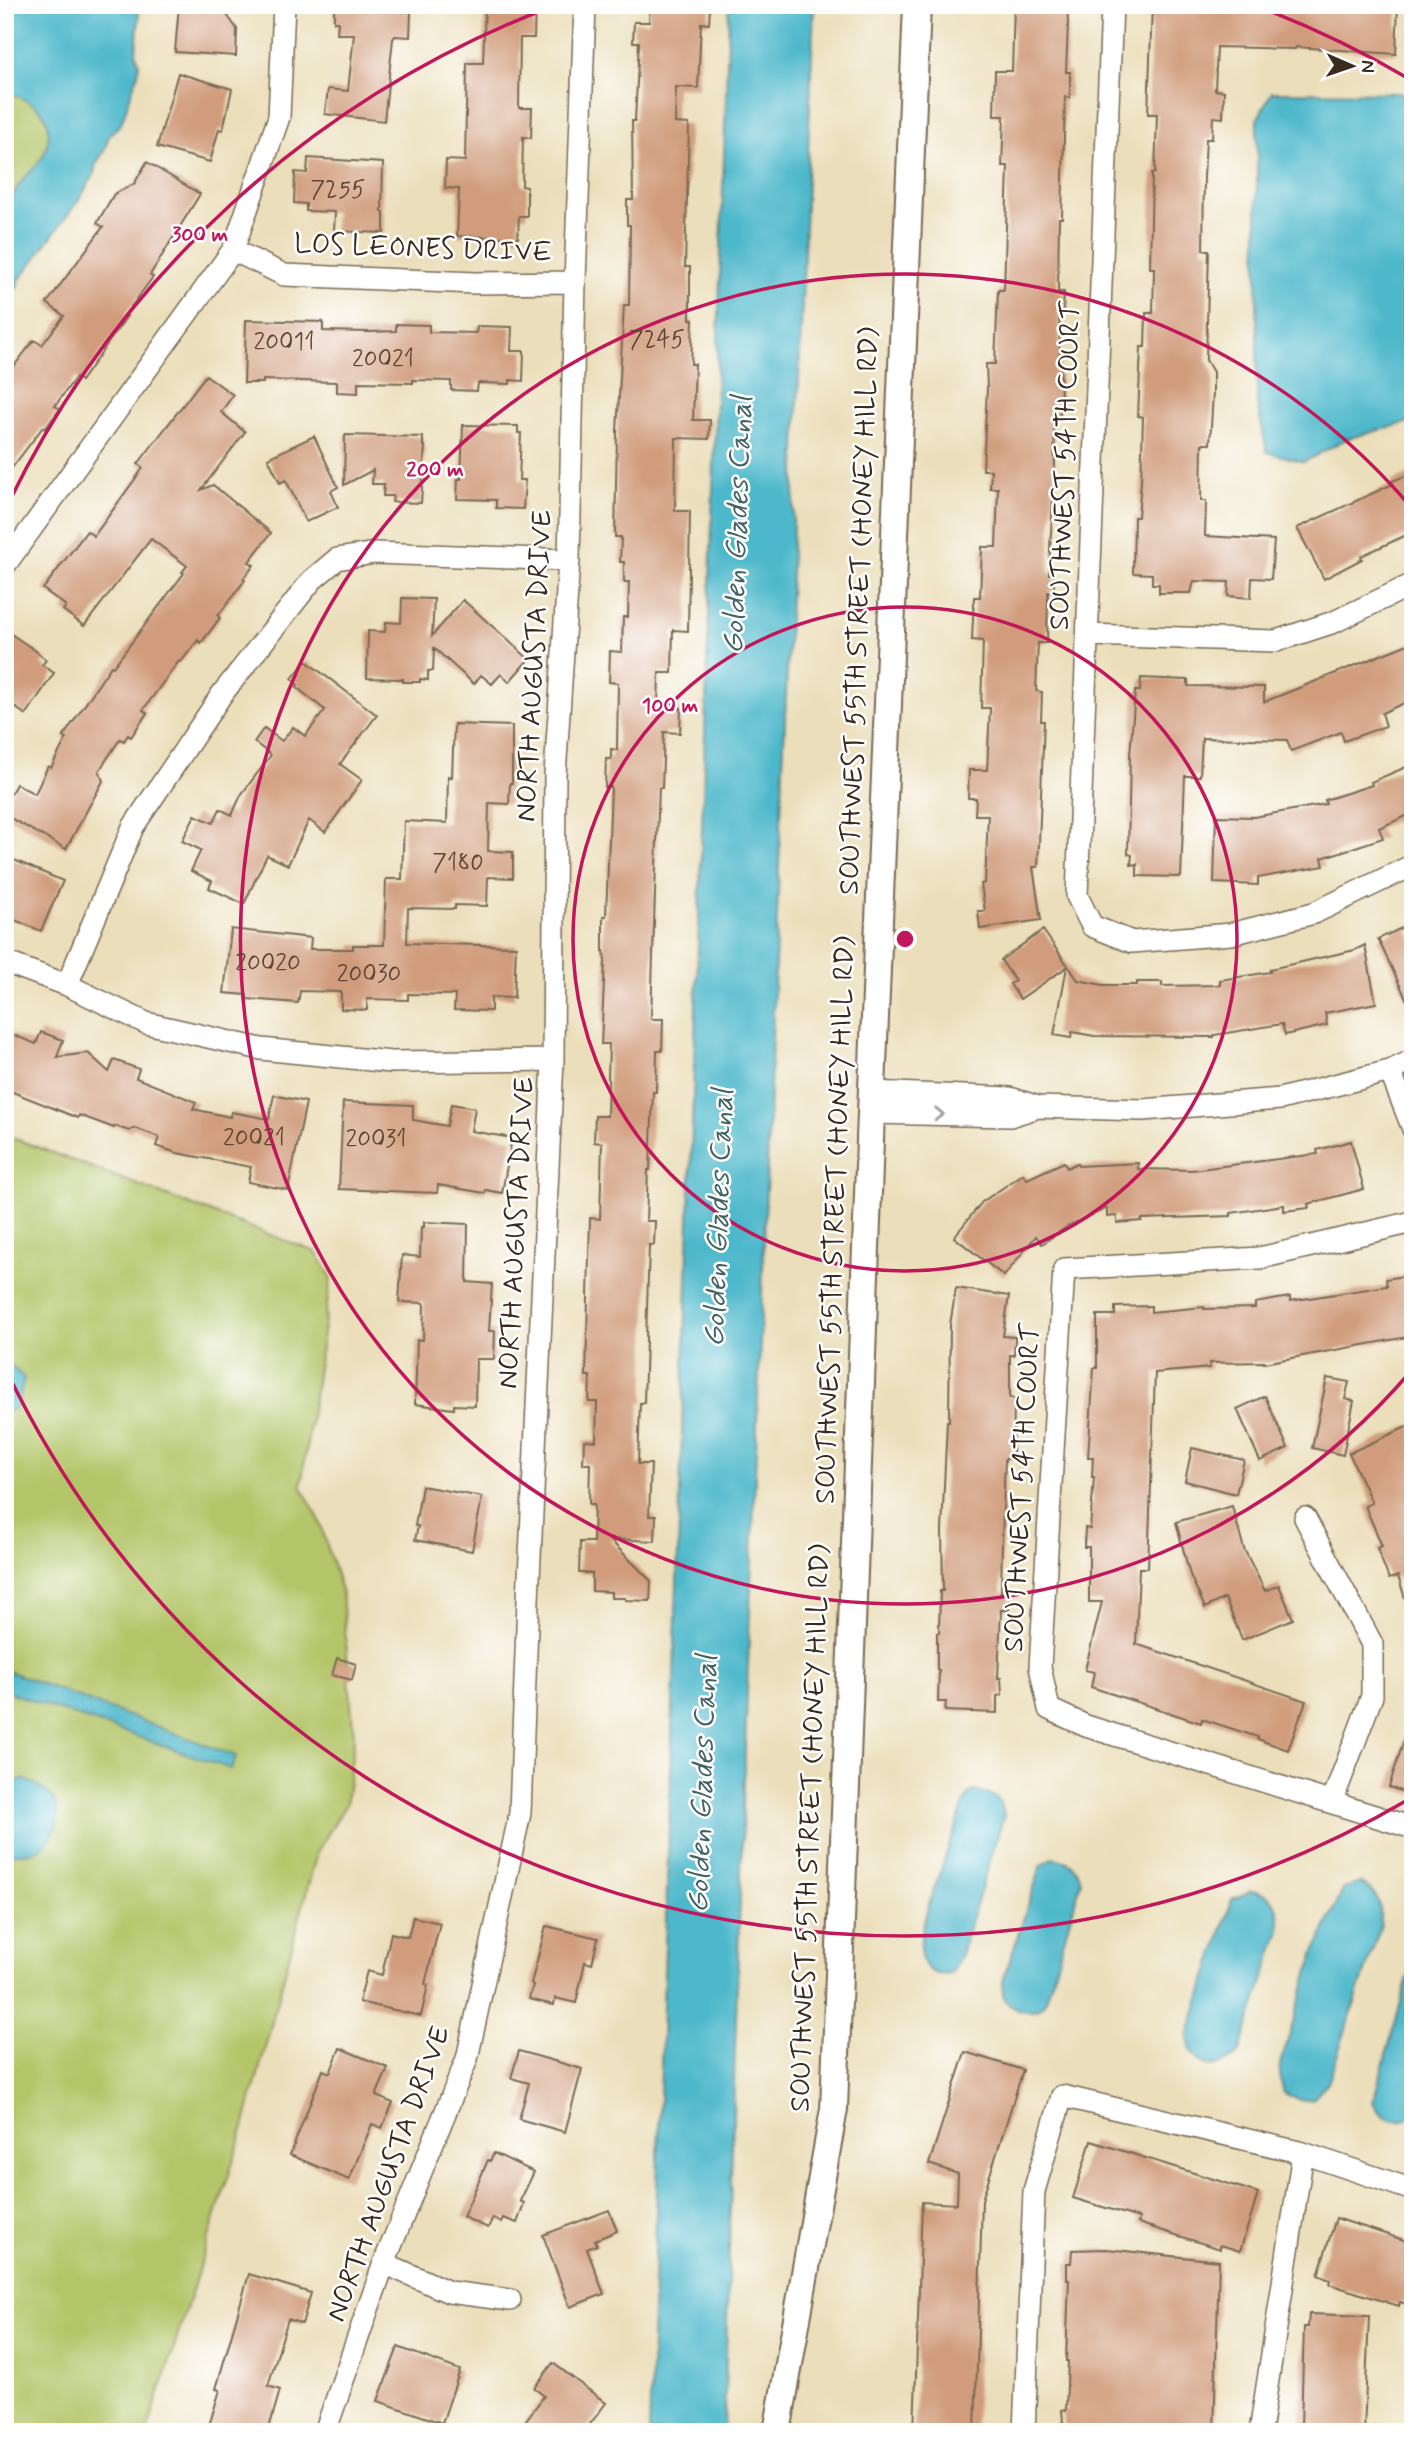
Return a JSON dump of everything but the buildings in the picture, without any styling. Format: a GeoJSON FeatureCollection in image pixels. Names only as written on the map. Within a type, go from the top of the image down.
{"type":"FeatureCollection","features":[{"type":"Feature","properties":{"kind":"street"},"geometry":{"type":"LineString","coordinates":[[5,565],[233,250],[279,117],[284,5]]}},
{"type":"Feature","properties":{"kind":"street","name":"NORTH AUGUSTA DRIVE"},"geometry":{"type":"LineString","coordinates":[[325,2432],[384,2263],[467,2059],[520,1812],[553,1060],[555,775],[569,561],[584,5]]}},
{"type":"Feature","properties":{"kind":"street","name":"SOUTHWEST 55TH STREET (HONEY HILL RD)"},"geometry":{"type":"LineString","coordinates":[[777,2432],[834,2109],[917,5]]}},
{"type":"Feature","properties":{"kind":"street","name":"SOUTHWEST 54TH COURT"},"geometry":{"type":"LineString","coordinates":[[1112,5],[1077,896],[1092,926],[1132,942],[1231,934],[1314,913],[1413,864]]}},
{"type":"Feature","properties":{"kind":"street","name":"LOS LEONES DRIVE"},"geometry":{"type":"LineString","coordinates":[[233,250],[284,275],[476,283],[575,282]]}},
{"type":"Feature","properties":{"kind":"street"},"geometry":{"type":"LineString","coordinates":[[67,985],[133,827],[222,694],[312,580],[337,559],[375,553],[569,561]]}},
{"type":"Feature","properties":{"kind":"street"},"geometry":{"type":"LineString","coordinates":[[1088,635],[1276,641],[1334,622],[1413,584]]}},
{"type":"Feature","properties":{"kind":"street"},"geometry":{"type":"LineString","coordinates":[[5,962],[67,985],[146,1023],[261,1049],[391,1062],[553,1060]]}},
{"type":"Feature","properties":{"kind":"street"},"geometry":{"type":"LineString","coordinates":[[872,1102],[1010,1116],[1038,1107],[1143,1110],[1280,1099],[1390,1072],[1413,1060]]}},
{"type":"Feature","properties":{"kind":"street"},"geometry":{"type":"LineString","coordinates":[[1390,1072],[1413,1129]]}},
{"type":"Feature","properties":{"kind":"street","name":"SOUTHWEST 54TH COURT"},"geometry":{"type":"LineString","coordinates":[[1332,1802],[1086,1726],[1049,1709],[1040,1667],[1064,1269],[1260,1258],[1413,1222]]}},
{"type":"Feature","properties":{"kind":"street"},"geometry":{"type":"LineString","coordinates":[[1305,1517],[1372,1644],[1372,1696],[1332,1802],[1413,1828]]}},
{"type":"Feature","properties":{"kind":"street"},"geometry":{"type":"LineString","coordinates":[[1024,2432],[1034,2191],[1062,2096],[1303,2153],[1413,2190]]}},
{"type":"Feature","properties":{"kind":"street"},"geometry":{"type":"LineString","coordinates":[[1260,2432],[1303,2153]]}},
{"type":"Feature","properties":{"kind":"street"},"geometry":{"type":"LineString","coordinates":[[384,2263],[449,2292],[510,2300]]}},
{"type":"Feature","properties":{"kind":"green space"},"geometry":{"type":"Polygon","coordinates":[[[5,5],[117,5],[5,275],[5,5]]]}},
{"type":"Feature","properties":{"kind":"green space"},"geometry":{"type":"Polygon","coordinates":[[[5,1135],[316,1252],[331,1277],[301,1486],[319,1519],[342,1594],[354,1739],[346,1804],[317,1852],[244,2127],[147,2432],[5,2432],[5,1135]]]}},
{"type":"Feature","properties":{"kind":"water"},"geometry":{"type":"Polygon","coordinates":[[[5,5],[137,5],[139,16],[136,53],[139,63],[121,124],[110,134],[95,166],[94,175],[20,279],[16,289],[5,297],[5,246],[9,207],[18,186],[43,156],[49,134],[46,120],[38,108],[5,90],[5,5]]]}},
{"type":"Feature","properties":{"kind":"water","name":"Golden Glades Canal"},"geometry":{"type":"Polygon","coordinates":[[[729,5],[814,5],[753,1522],[724,2432],[649,2432],[729,5]]]}},
{"type":"Feature","properties":{"kind":"water"},"geometry":{"type":"Polygon","coordinates":[[[1272,92],[1413,93],[1413,419],[1346,439],[1304,462],[1267,452],[1257,404],[1257,120],[1272,92]]]}},
{"type":"Feature","properties":{"kind":"water"},"geometry":{"type":"Polygon","coordinates":[[[5,1360],[24,1378],[17,1406],[5,1414],[5,1360]]]}},
{"type":"Feature","properties":{"kind":"water"},"geometry":{"type":"Polygon","coordinates":[[[5,1670],[236,1756],[231,1769],[5,1691],[5,1670]]]}},
{"type":"Feature","properties":{"kind":"water"},"geometry":{"type":"Polygon","coordinates":[[[24,1779],[43,1789],[54,1800],[58,1817],[56,1825],[53,1834],[41,1847],[27,1853],[5,1853],[5,1783],[24,1779]]]}},
{"type":"Feature","properties":{"kind":"water"},"geometry":{"type":"Polygon","coordinates":[[[973,1791],[998,1799],[1004,1815],[960,1957],[950,1974],[933,1973],[924,1964],[920,1950],[926,1914],[958,1820],[969,1793],[973,1791]]]}},
{"type":"Feature","properties":{"kind":"water"},"geometry":{"type":"Polygon","coordinates":[[[1053,1858],[1072,1865],[1081,1882],[1046,2000],[1038,2010],[1026,2011],[1013,2007],[1006,2001],[1003,1981],[1041,1866],[1053,1858]]]}},
{"type":"Feature","properties":{"kind":"water"},"geometry":{"type":"Polygon","coordinates":[[[1360,1883],[1378,1899],[1381,1924],[1328,2083],[1313,2099],[1300,2100],[1284,2093],[1280,2066],[1315,1951],[1344,1888],[1360,1883]]]}},
{"type":"Feature","properties":{"kind":"water"},"geometry":{"type":"Polygon","coordinates":[[[1250,1891],[1265,1894],[1274,1903],[1279,1915],[1280,1930],[1239,2054],[1221,2064],[1206,2064],[1194,2055],[1188,2035],[1232,1900],[1250,1891]]]}},
{"type":"Feature","properties":{"kind":"water"},"geometry":{"type":"Polygon","coordinates":[[[1413,1960],[1413,2116],[1396,2120],[1385,2116],[1373,2102],[1413,1960]]]}}]}
